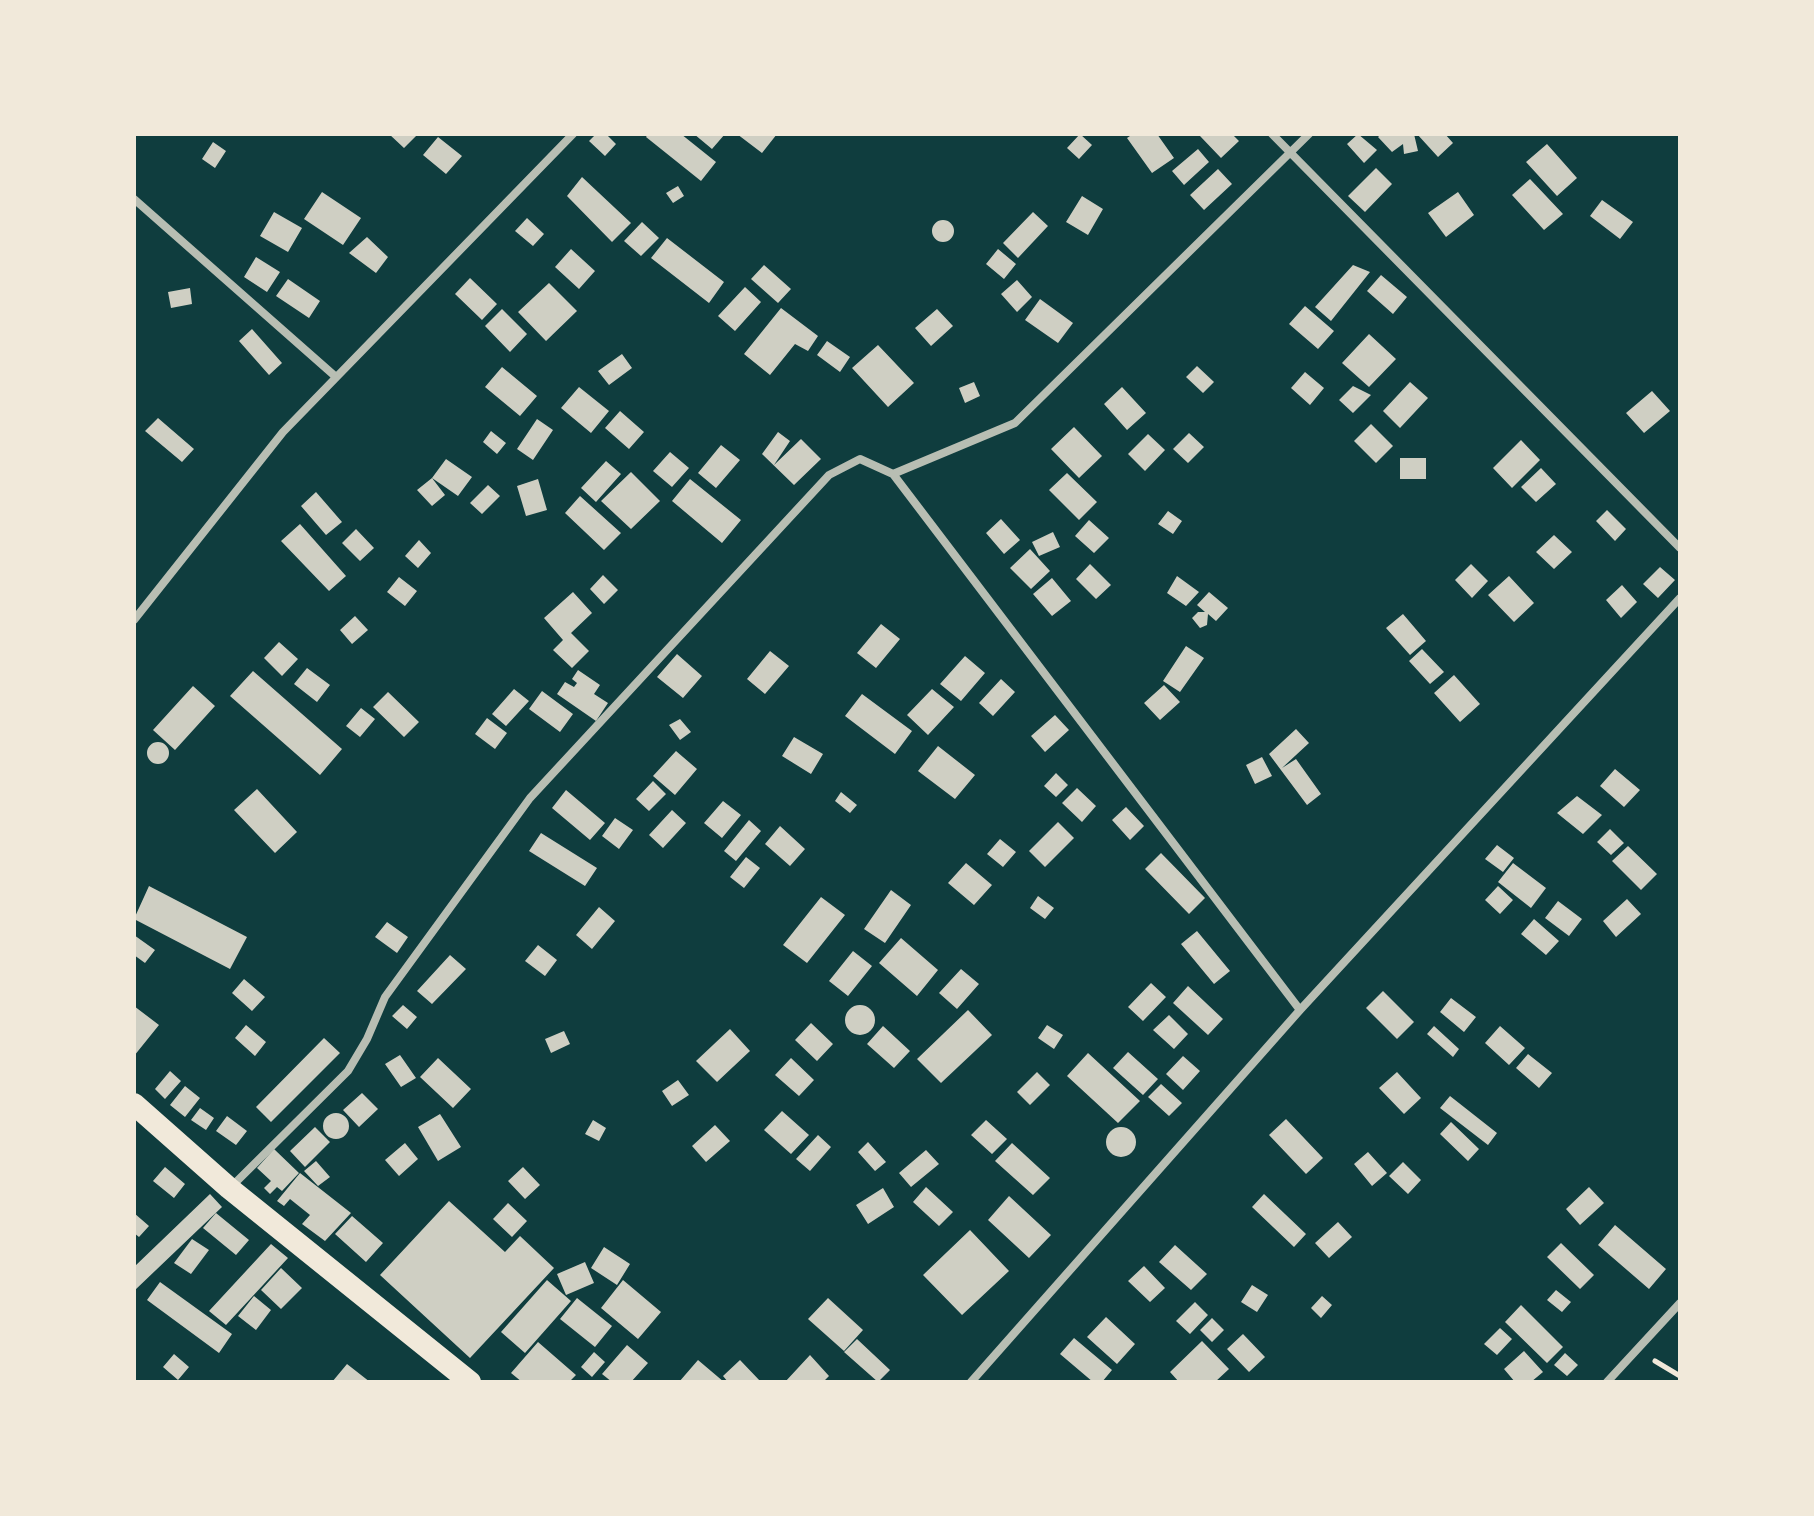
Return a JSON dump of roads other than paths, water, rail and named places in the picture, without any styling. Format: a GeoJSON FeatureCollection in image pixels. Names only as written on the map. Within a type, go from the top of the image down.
{"type":"FeatureCollection","features":[{"type":"Feature","properties":{"kind":"highway"},"geometry":{"type":"LineString","coordinates":[[134,1104],[229,1188],[470,1382]]}},
{"type":"Feature","properties":{"kind":"street"},"geometry":{"type":"LineString","coordinates":[[134,620],[283,432],[573,134]]}},
{"type":"Feature","properties":{"kind":"street"},"geometry":{"type":"LineString","coordinates":[[1272,134],[1680,548]]}},
{"type":"Feature","properties":{"kind":"street"},"geometry":{"type":"LineString","coordinates":[[893,474],[1015,423],[1309,134]]}},
{"type":"Feature","properties":{"kind":"street"},"geometry":{"type":"LineString","coordinates":[[134,199],[336,377]]}},
{"type":"Feature","properties":{"kind":"street"},"geometry":{"type":"LineString","coordinates":[[229,1188],[348,1071],[367,1039],[385,997],[530,798],[829,475],[860,459],[893,474],[1300,1010]]}},
{"type":"Feature","properties":{"kind":"street"},"geometry":{"type":"LineString","coordinates":[[971,1382],[1300,1010],[1680,598]]}},
{"type":"Feature","properties":{"kind":"street"},"geometry":{"type":"LineString","coordinates":[[1607,1382],[1680,1303]]}}]}
